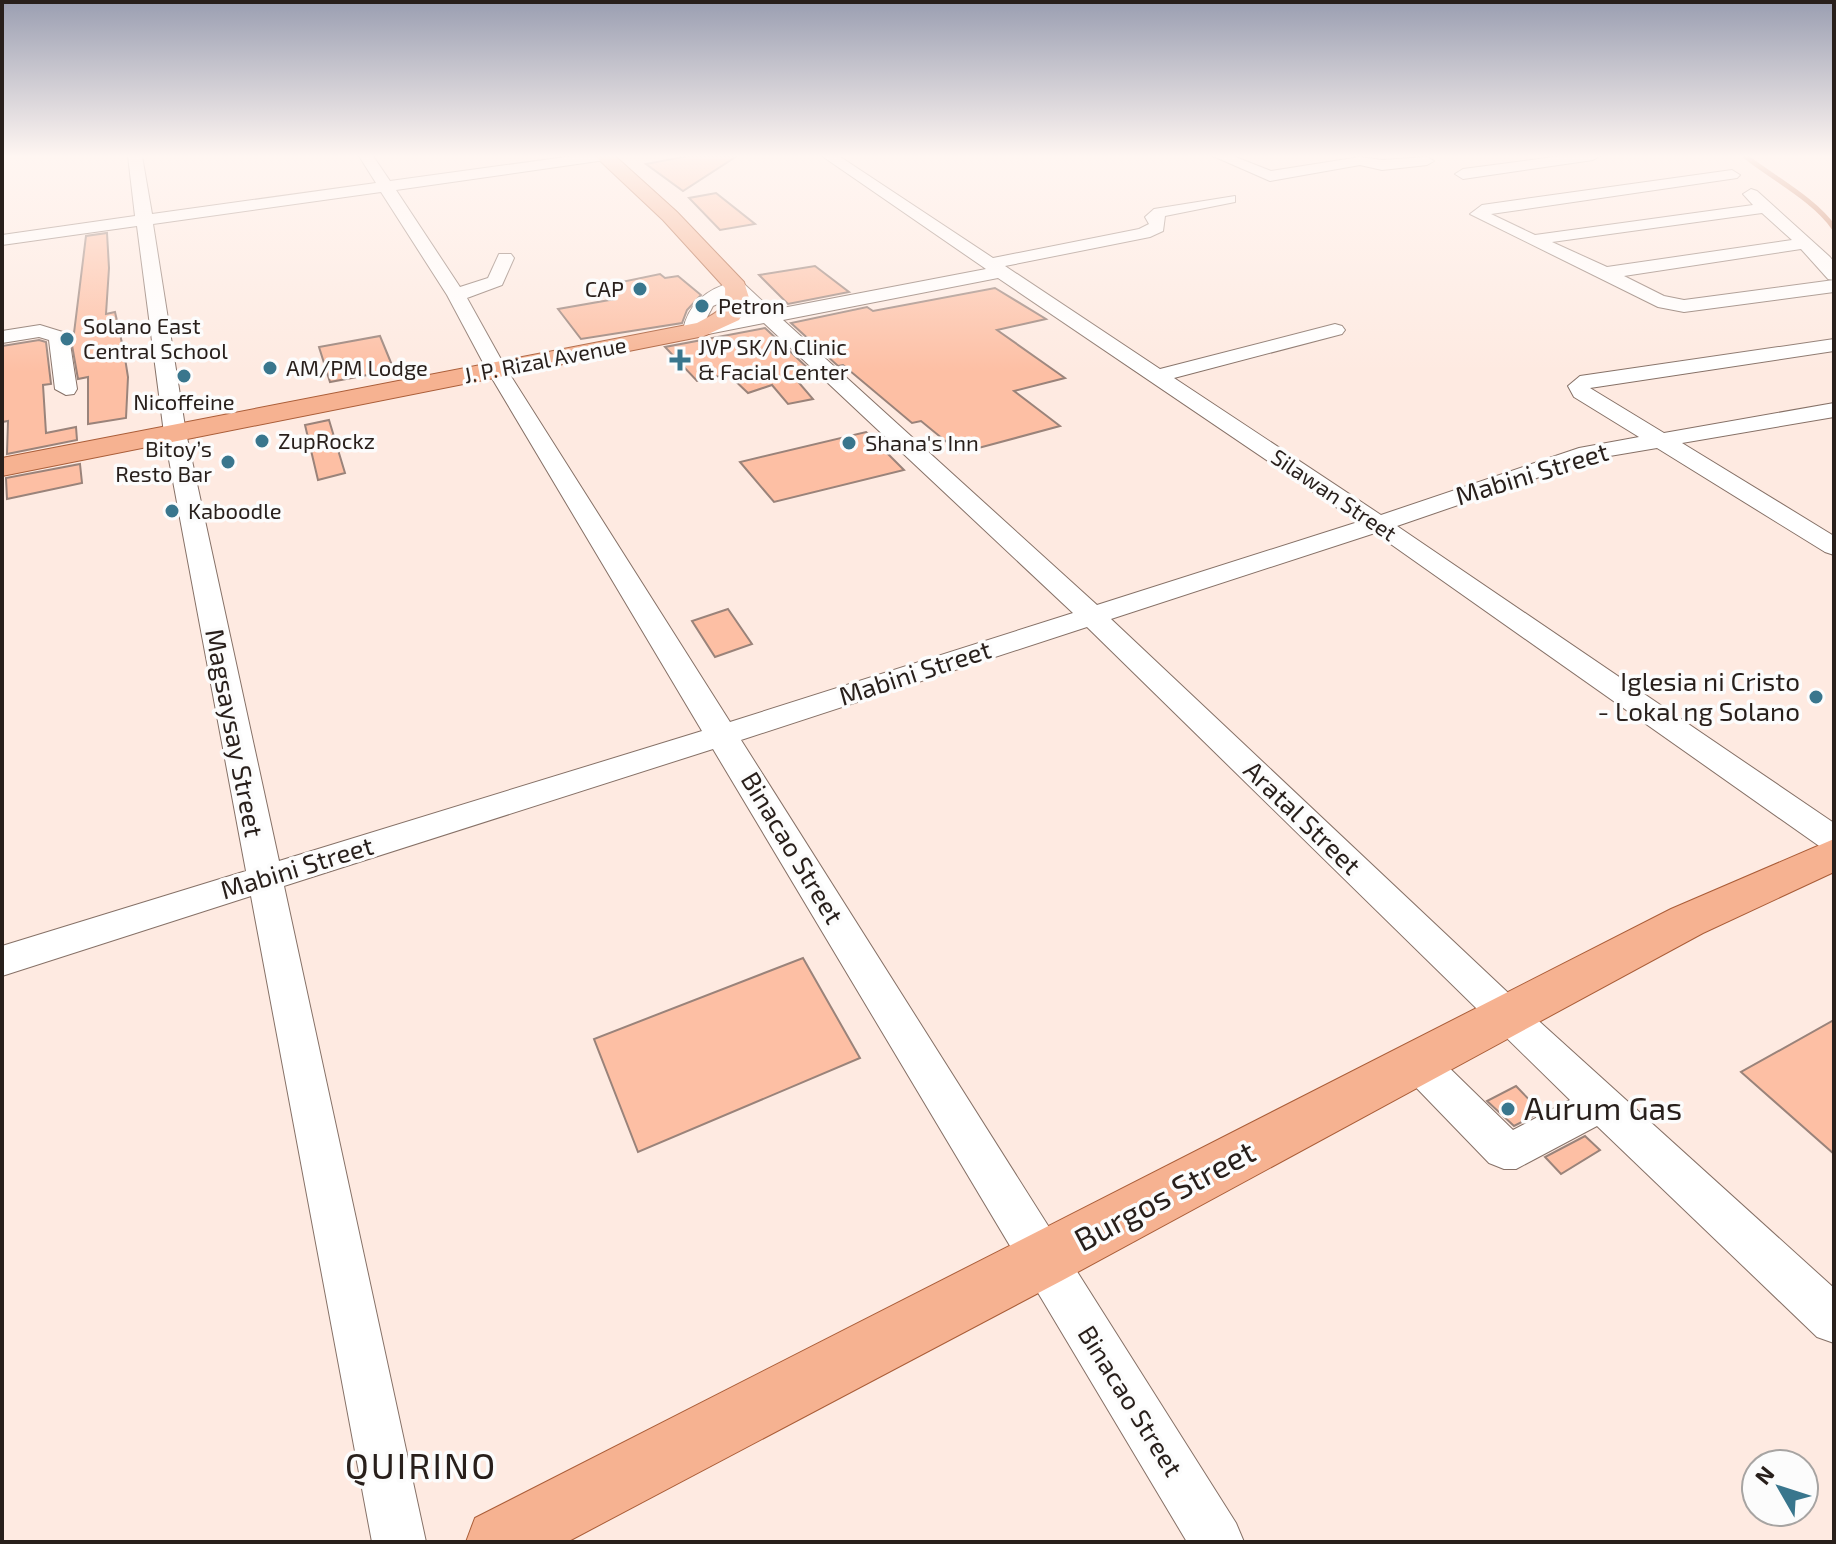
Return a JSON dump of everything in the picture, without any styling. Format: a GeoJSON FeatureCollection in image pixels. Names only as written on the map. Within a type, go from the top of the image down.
{"type":"FeatureCollection","features":[{"type":"Feature","properties":{"kind":"main road"},"geometry":{"type":"LineString","coordinates":[[681,228],[736,288]]}},
{"type":"Feature","properties":{"kind":"main road","name":"J. P. Rizal Avenue"},"geometry":{"type":"LineString","coordinates":[[2,467],[699,330],[730,315],[737,307],[739,295],[736,288]]}},
{"type":"Feature","properties":{"kind":"main road","name":"Burgos Street"},"geometry":{"type":"LineString","coordinates":[[499,1542],[1043,1261],[1687,921],[1834,854]]}},
{"type":"Feature","properties":{"kind":"street"},"geometry":{"type":"LineString","coordinates":[[2,240],[84,228]]}},
{"type":"Feature","properties":{"kind":"street","name":"Magsaysay Street"},"geometry":{"type":"LineString","coordinates":[[147,228],[175,433],[399,1542]]}},
{"type":"Feature","properties":{"kind":"street","name":"Binacao Street"},"geometry":{"type":"LineString","coordinates":[[412,228],[1217,1542]]}},
{"type":"Feature","properties":{"kind":"street","name":"Silawan Street"},"geometry":{"type":"LineString","coordinates":[[935,228],[1378,524],[1834,840]]}},
{"type":"Feature","properties":{"kind":"street"},"geometry":{"type":"LineString","coordinates":[[699,330],[993,268],[1155,228]]}},
{"type":"Feature","properties":{"kind":"street"},"geometry":{"type":"LineString","coordinates":[[1508,228],[1658,301],[1684,306],[1698,307],[1791,289],[1834,286]]}},
{"type":"Feature","properties":{"kind":"street"},"geometry":{"type":"LineString","coordinates":[[1533,240],[1620,228]]}},
{"type":"Feature","properties":{"kind":"street"},"geometry":{"type":"LineString","coordinates":[[1786,228],[1824,261],[1834,275]]}},
{"type":"Feature","properties":{"kind":"street"},"geometry":{"type":"LineString","coordinates":[[1605,273],[1803,244]]}},
{"type":"Feature","properties":{"kind":"street"},"geometry":{"type":"LineString","coordinates":[[456,295],[496,281],[505,258]]}},
{"type":"Feature","properties":{"kind":"street","name":"Aratal Street"},"geometry":{"type":"LineString","coordinates":[[736,288],[1092,616],[1506,1015],[1834,1320]]}},
{"type":"Feature","properties":{"kind":"street"},"geometry":{"type":"LineString","coordinates":[[1157,376],[1335,330]]}},
{"type":"Feature","properties":{"kind":"street"},"geometry":{"type":"LineString","coordinates":[[2,337],[40,331],[59,337],[66,389]]}},
{"type":"Feature","properties":{"kind":"street"},"geometry":{"type":"LineString","coordinates":[[1834,345],[1587,380],[1579,386],[1582,392],[1834,547]]}},
{"type":"Feature","properties":{"kind":"street","name":"Mabini Street"},"geometry":{"type":"LineString","coordinates":[[2,961],[723,735],[1378,524],[1587,453],[1834,410]]}},
{"type":"Feature","properties":{"kind":"street"},"geometry":{"type":"LineString","coordinates":[[1417,1062],[1504,1150],[1516,1150],[1602,1103]]}},
{"type":"Feature","properties":{"kind":"building"},"geometry":{"type":"Polygon","coordinates":[[[107,233],[109,268],[106,314],[115,312],[124,352],[128,377],[126,418],[88,424],[88,377],[78,379],[70,334],[74,333],[86,236],[107,233]]]}},
{"type":"Feature","properties":{"kind":"building"},"geometry":{"type":"Polygon","coordinates":[[[815,266],[849,292],[788,304],[759,275],[815,266]]]}},
{"type":"Feature","properties":{"kind":"building"},"geometry":{"type":"Polygon","coordinates":[[[660,274],[665,278],[678,276],[701,295],[687,310],[682,323],[581,339],[558,309],[615,299],[602,286],[660,274]]]}},
{"type":"Feature","properties":{"kind":"building"},"geometry":{"type":"Polygon","coordinates":[[[995,288],[1046,319],[997,330],[1065,378],[1014,391],[1060,426],[960,453],[921,421],[912,423],[843,365],[838,366],[791,323],[867,307],[873,311],[995,288]]]}},
{"type":"Feature","properties":{"kind":"building"},"geometry":{"type":"Polygon","coordinates":[[[765,328],[812,372],[794,377],[813,399],[788,404],[772,385],[748,393],[728,374],[697,381],[665,347],[765,328]]]}},
{"type":"Feature","properties":{"kind":"building"},"geometry":{"type":"Polygon","coordinates":[[[380,336],[394,370],[330,382],[319,347],[380,336]]]}},
{"type":"Feature","properties":{"kind":"building"},"geometry":{"type":"Polygon","coordinates":[[[39,340],[46,342],[51,384],[43,385],[46,433],[76,427],[77,440],[7,454],[8,421],[2,422],[2,346],[39,340]]]}},
{"type":"Feature","properties":{"kind":"building"},"geometry":{"type":"Polygon","coordinates":[[[329,420],[345,473],[318,480],[305,425],[329,420]]]}},
{"type":"Feature","properties":{"kind":"building"},"geometry":{"type":"Polygon","coordinates":[[[866,432],[904,470],[774,502],[740,462],[866,432]]]}},
{"type":"Feature","properties":{"kind":"building"},"geometry":{"type":"Polygon","coordinates":[[[80,464],[82,483],[7,499],[6,478],[80,464]]]}},
{"type":"Feature","properties":{"kind":"building"},"geometry":{"type":"Polygon","coordinates":[[[728,609],[752,644],[715,657],[692,621],[728,609]]]}},
{"type":"Feature","properties":{"kind":"building"},"geometry":{"type":"Polygon","coordinates":[[[803,958],[860,1058],[638,1152],[594,1039],[803,958]]]}},
{"type":"Feature","properties":{"kind":"building"},"geometry":{"type":"Polygon","coordinates":[[[1834,1020],[1834,1154],[1741,1072],[1834,1020]]]}},
{"type":"Feature","properties":{"kind":"building","name":"Aurum Gas"},"geometry":{"type":"Polygon","coordinates":[[[1516,1086],[1541,1112],[1514,1126],[1487,1101],[1516,1086]]]}},
{"type":"Feature","properties":{"kind":"building"},"geometry":{"type":"Polygon","coordinates":[[[1585,1136],[1600,1150],[1561,1174],[1545,1157],[1585,1136]]]}},
{"type":"Feature","properties":{"kind":"place","name":"CAP"},"geometry":{"type":"Point","coordinates":[640,289]}},
{"type":"Feature","properties":{"kind":"place","name":"Petron"},"geometry":{"type":"Point","coordinates":[702,306]}},
{"type":"Feature","properties":{"kind":"place","name":"Solano East Central School"},"geometry":{"type":"Point","coordinates":[67,339]}},
{"type":"Feature","properties":{"kind":"place","name":"JVP SK/N Clinic & Facial Center"},"geometry":{"type":"Point","coordinates":[680,360]}},
{"type":"Feature","properties":{"kind":"place","name":"AM/PM Lodge"},"geometry":{"type":"Point","coordinates":[270,368]}},
{"type":"Feature","properties":{"kind":"place","name":"Nicoffeine"},"geometry":{"type":"Point","coordinates":[184,376]}},
{"type":"Feature","properties":{"kind":"place","name":"ZupRockz"},"geometry":{"type":"Point","coordinates":[262,441]}},
{"type":"Feature","properties":{"kind":"place","name":"Shana's Inn"},"geometry":{"type":"Point","coordinates":[849,443]}},
{"type":"Feature","properties":{"kind":"place","name":"Bitoy’s Resto Bar"},"geometry":{"type":"Point","coordinates":[228,462]}},
{"type":"Feature","properties":{"kind":"place","name":"Kaboodle"},"geometry":{"type":"Point","coordinates":[172,511]}},
{"type":"Feature","properties":{"kind":"place","name":"Iglesia ni Cristo - Lokal ng Solano"},"geometry":{"type":"Point","coordinates":[1816,697]}},
{"type":"Feature","properties":{"kind":"place","name":"Aurum Gas"},"geometry":{"type":"Point","coordinates":[1508,1109]}},
{"type":"Feature","properties":{"kind":"district","name":"QUIRINO"},"geometry":{"type":"Point","coordinates":[421,1466]}}]}
